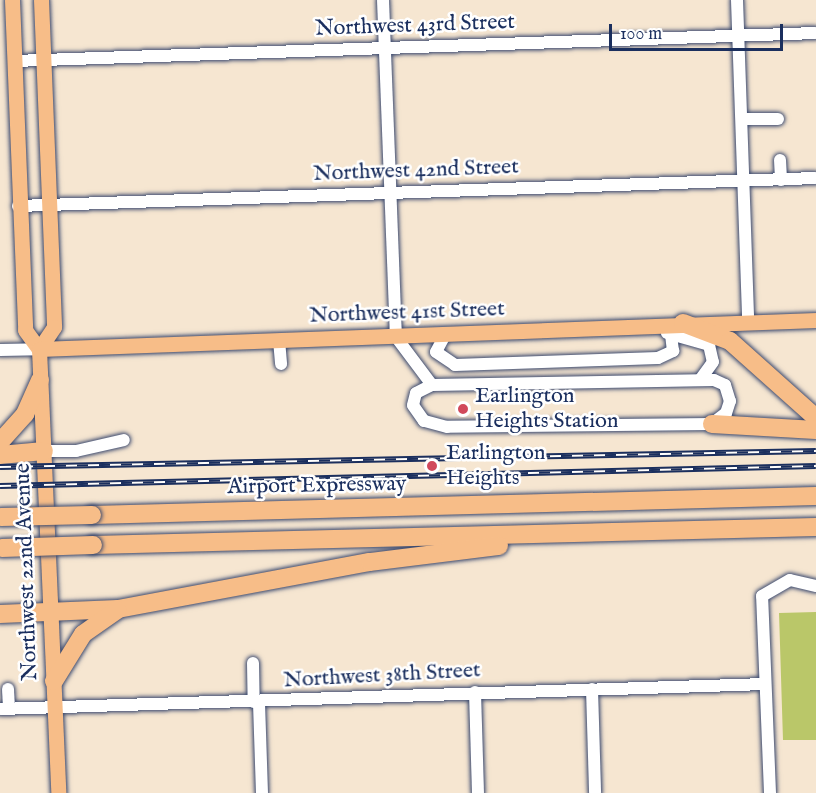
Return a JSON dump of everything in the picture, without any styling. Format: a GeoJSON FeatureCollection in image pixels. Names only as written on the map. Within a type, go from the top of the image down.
{"type":"FeatureCollection","features":[{"type":"Feature","properties":{"kind":"highway"},"geometry":{"type":"LineString","coordinates":[[677,328],[730,342],[816,418]]}},
{"type":"Feature","properties":{"kind":"highway"},"geometry":{"type":"LineString","coordinates":[[0,442],[25,414],[40,380]]}},
{"type":"Feature","properties":{"kind":"highway"},"geometry":{"type":"LineString","coordinates":[[712,424],[816,430]]}},
{"type":"Feature","properties":{"kind":"highway"},"geometry":{"type":"LineString","coordinates":[[0,455],[44,451]]}},
{"type":"Feature","properties":{"kind":"highway","name":"Airport Expressway"},"geometry":{"type":"LineString","coordinates":[[0,517],[816,496]]}},
{"type":"Feature","properties":{"kind":"highway"},"geometry":{"type":"LineString","coordinates":[[1,548],[816,527]]}},
{"type":"Feature","properties":{"kind":"highway"},"geometry":{"type":"LineString","coordinates":[[0,614],[118,609],[431,553],[644,533]]}},
{"type":"Feature","properties":{"kind":"highway"},"geometry":{"type":"LineString","coordinates":[[54,681],[83,634],[118,609]]}},
{"type":"Feature","properties":{"kind":"main road","name":"Northwest 22nd Avenue"},"geometry":{"type":"LineString","coordinates":[[12,0],[18,206],[25,330],[39,349],[58,793]]}},
{"type":"Feature","properties":{"kind":"main road"},"geometry":{"type":"LineString","coordinates":[[39,349],[54,327],[41,0]]}},
{"type":"Feature","properties":{"kind":"main road","name":"Northwest 41st Street"},"geometry":{"type":"LineString","coordinates":[[39,349],[610,328],[677,328],[748,321],[816,320]]}},
{"type":"Feature","properties":{"kind":"street"},"geometry":{"type":"LineString","coordinates":[[383,0],[396,337],[432,385]]}},
{"type":"Feature","properties":{"kind":"street"},"geometry":{"type":"LineString","coordinates":[[737,0],[746,181],[748,321]]}},
{"type":"Feature","properties":{"kind":"street","name":"Northwest 43rd Street"},"geometry":{"type":"LineString","coordinates":[[14,61],[816,33]]}},
{"type":"Feature","properties":{"kind":"street"},"geometry":{"type":"LineString","coordinates":[[743,119],[778,119]]}},
{"type":"Feature","properties":{"kind":"street"},"geometry":{"type":"LineString","coordinates":[[780,160],[781,180]]}},
{"type":"Feature","properties":{"kind":"street","name":"Northwest 42nd Street"},"geometry":{"type":"LineString","coordinates":[[18,206],[816,178]]}},
{"type":"Feature","properties":{"kind":"street"},"geometry":{"type":"LineString","coordinates":[[445,334],[436,352],[455,365],[658,358],[673,351],[677,328],[699,339],[712,349],[711,369],[700,380]]}},
{"type":"Feature","properties":{"kind":"street"},"geometry":{"type":"LineString","coordinates":[[279,340],[281,364]]}},
{"type":"Feature","properties":{"kind":"street","name":"Northwest 41st Street"},"geometry":{"type":"LineString","coordinates":[[0,350],[39,349]]}},
{"type":"Feature","properties":{"kind":"street"},"geometry":{"type":"LineString","coordinates":[[700,380],[720,382],[730,395],[726,413],[712,424],[447,427],[424,421],[415,410],[416,393],[432,385],[700,380]]}},
{"type":"Feature","properties":{"kind":"street"},"geometry":{"type":"LineString","coordinates":[[44,451],[76,451],[124,440]]}},
{"type":"Feature","properties":{"kind":"street"},"geometry":{"type":"LineString","coordinates":[[770,793],[762,596],[790,580],[816,586]]}},
{"type":"Feature","properties":{"kind":"street"},"geometry":{"type":"LineString","coordinates":[[253,663],[262,793]]}},
{"type":"Feature","properties":{"kind":"street","name":"Northwest 38th Street"},"geometry":{"type":"LineString","coordinates":[[4,709],[257,703],[475,692],[765,684]]}},
{"type":"Feature","properties":{"kind":"street"},"geometry":{"type":"LineString","coordinates":[[4,709],[8,689]]}},
{"type":"Feature","properties":{"kind":"street"},"geometry":{"type":"LineString","coordinates":[[592,689],[595,793]]}},
{"type":"Feature","properties":{"kind":"street"},"geometry":{"type":"LineString","coordinates":[[475,692],[478,793]]}},
{"type":"Feature","properties":{"kind":"green space"},"geometry":{"type":"Polygon","coordinates":[[[816,612],[816,740],[783,740],[779,613],[816,612]]]}},
{"type":"Feature","properties":{"kind":"railway"},"geometry":{"type":"LineString","coordinates":[[0,467],[816,451]]}},
{"type":"Feature","properties":{"kind":"railway"},"geometry":{"type":"LineString","coordinates":[[0,486],[816,466]]}},
{"type":"Feature","properties":{"kind":"place","name":"Earlington Heights Station"},"geometry":{"type":"Point","coordinates":[463,409]}},
{"type":"Feature","properties":{"kind":"place","name":"Earlington Heights"},"geometry":{"type":"Point","coordinates":[432,466]}}]}
